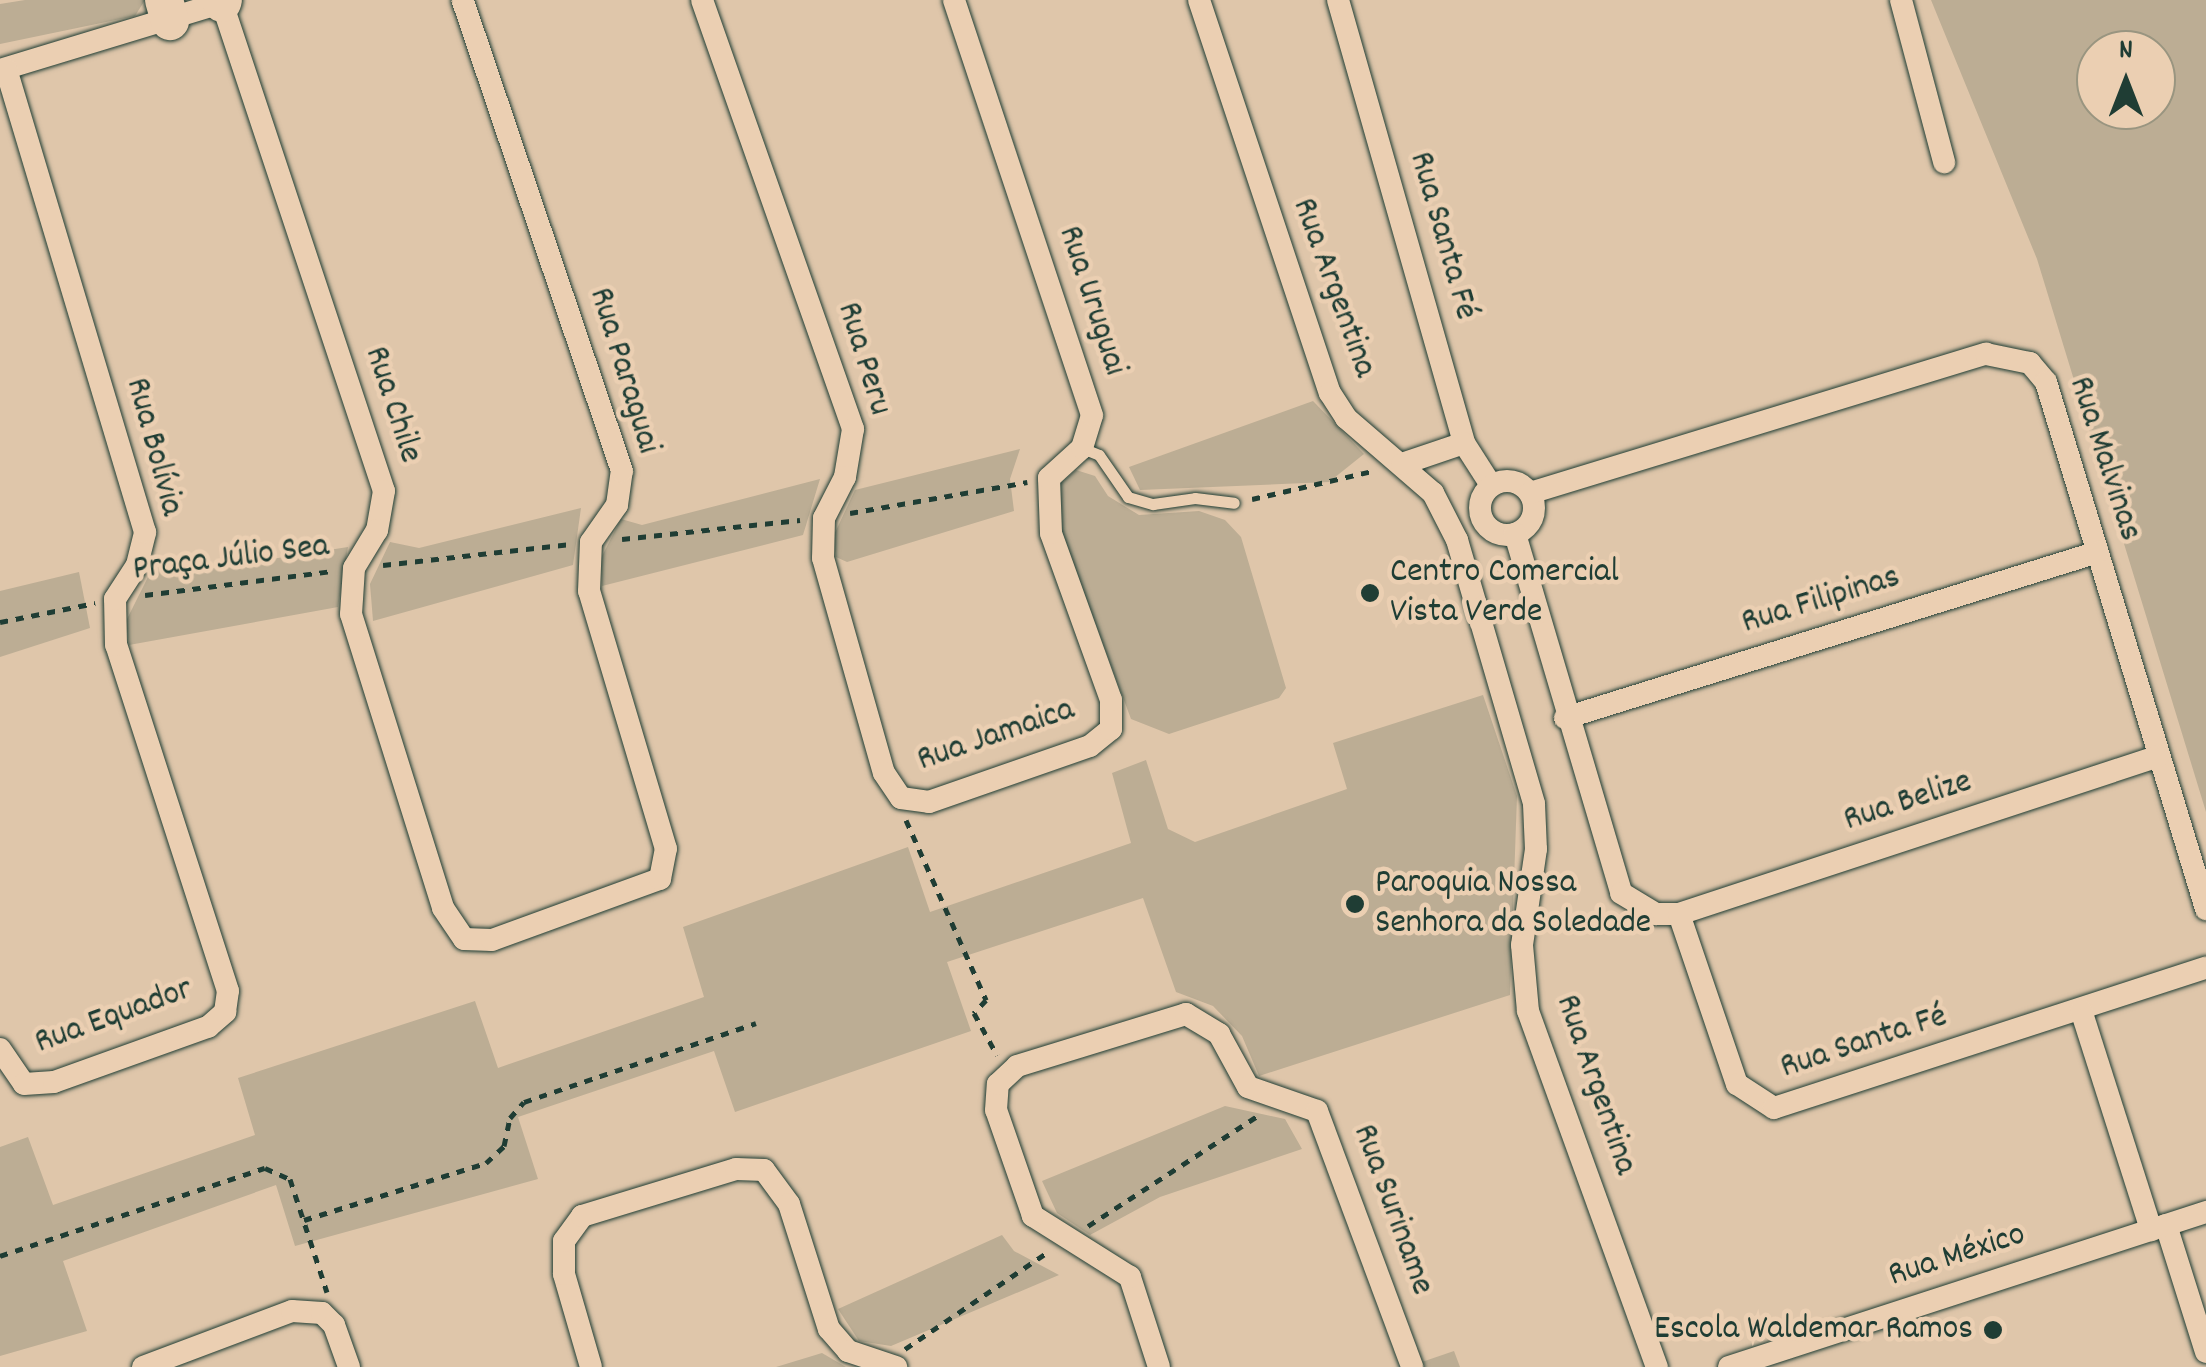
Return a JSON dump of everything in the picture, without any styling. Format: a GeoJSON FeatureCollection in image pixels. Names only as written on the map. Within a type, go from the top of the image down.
{"type":"FeatureCollection","features":[{"type":"Feature","properties":{"kind":"street","name":"Rua Paraguai"},"geometry":{"type":"LineString","coordinates":[[463,0],[622,471],[616,506],[591,542],[589,591],[666,849],[660,879],[492,940],[464,939]]}},
{"type":"Feature","properties":{"kind":"street","name":"Rua Peru"},"geometry":{"type":"LineString","coordinates":[[702,0],[853,429],[846,477],[824,518],[823,558],[884,774],[901,798]]}},
{"type":"Feature","properties":{"kind":"street","name":"Rua Uruguai"},"geometry":{"type":"LineString","coordinates":[[954,0],[1092,414],[1082,448]]}},
{"type":"Feature","properties":{"kind":"street","name":"Rua Argentina"},"geometry":{"type":"LineString","coordinates":[[1199,0],[1330,392],[1346,418],[1432,494],[1457,540],[1534,804],[1536,849],[1522,945],[1528,1010],[1657,1367]]}},
{"type":"Feature","properties":{"kind":"street","name":"Rua Santa Fé"},"geometry":{"type":"LineString","coordinates":[[1338,0],[1464,443],[1491,485]]}},
{"type":"Feature","properties":{"kind":"street"},"geometry":{"type":"LineString","coordinates":[[1901,0],[1944,162]]}},
{"type":"Feature","properties":{"kind":"street"},"geometry":{"type":"LineString","coordinates":[[3,70],[167,10],[225,1]]}},
{"type":"Feature","properties":{"kind":"street","name":"Rua Chile"},"geometry":{"type":"LineString","coordinates":[[225,1],[384,491],[377,530],[354,568],[351,614],[443,908],[464,939]]}},
{"type":"Feature","properties":{"kind":"street","name":"Rua Bolívia"},"geometry":{"type":"LineString","coordinates":[[3,70],[144,532],[137,565],[115,599]]}},
{"type":"Feature","properties":{"kind":"street","name":"Rua Malvinas"},"geometry":{"type":"LineString","coordinates":[[1530,494],[1986,354],[2012,355],[2030,362],[2046,382],[2206,909]]}},
{"type":"Feature","properties":{"kind":"street"},"geometry":{"type":"LineString","coordinates":[[1402,464],[1464,443]]}},
{"type":"Feature","properties":{"kind":"street"},"geometry":{"type":"LineString","coordinates":[[1049,478],[1082,448]]}},
{"type":"Feature","properties":{"kind":"street","name":"Rua Jamaica"},"geometry":{"type":"LineString","coordinates":[[901,798],[929,802],[1090,746],[1111,728],[1111,700],[1051,533],[1049,478]]}},
{"type":"Feature","properties":{"kind":"street"},"geometry":{"type":"LineString","coordinates":[[1508,480],[1530,494],[1532,518],[1515,534],[1497,533],[1483,522],[1479,506],[1491,485],[1508,480]]}},
{"type":"Feature","properties":{"kind":"street"},"geometry":{"type":"LineString","coordinates":[[1457,540],[1483,522]]}},
{"type":"Feature","properties":{"kind":"street"},"geometry":{"type":"LineString","coordinates":[[1515,534],[1565,718],[1621,892],[1656,914],[1679,914]]}},
{"type":"Feature","properties":{"kind":"street","name":"Rua Filipinas"},"geometry":{"type":"LineString","coordinates":[[1565,718],[2098,552]]}},
{"type":"Feature","properties":{"kind":"street","name":"Rua Equador"},"geometry":{"type":"LineString","coordinates":[[0,1049],[24,1084],[54,1082],[208,1027],[225,1012],[228,992],[116,645],[115,599]]}},
{"type":"Feature","properties":{"kind":"street","name":"Rua Belize"},"geometry":{"type":"LineString","coordinates":[[1679,914],[2159,756]]}},
{"type":"Feature","properties":{"kind":"street","name":"Rua Santa Fé"},"geometry":{"type":"LineString","coordinates":[[1679,914],[1738,1084],[1774,1108],[2206,968]]}},
{"type":"Feature","properties":{"kind":"street"},"geometry":{"type":"LineString","coordinates":[[2081,1010],[2206,1352]]}},
{"type":"Feature","properties":{"kind":"street","name":"Rua Suriname"},"geometry":{"type":"LineString","coordinates":[[998,1084],[1017,1066],[1186,1014],[1202,1020],[1220,1034],[1248,1086],[1317,1111],[1412,1367]]}},
{"type":"Feature","properties":{"kind":"street"},"geometry":{"type":"LineString","coordinates":[[998,1084],[996,1110],[1033,1216],[1130,1277],[1160,1367]]}},
{"type":"Feature","properties":{"kind":"street"},"geometry":{"type":"LineString","coordinates":[[591,1367],[564,1274],[564,1241],[582,1216],[736,1169],[764,1170],[788,1204],[829,1329],[848,1351],[896,1367]]}},
{"type":"Feature","properties":{"kind":"street","name":"Rua México"},"geometry":{"type":"LineString","coordinates":[[1730,1367],[2206,1212]]}},
{"type":"Feature","properties":{"kind":"street"},"geometry":{"type":"LineString","coordinates":[[143,1367],[292,1311],[322,1313],[334,1324],[349,1367]]}},
{"type":"Feature","properties":{"kind":"lane"},"geometry":{"type":"LineString","coordinates":[[1082,448],[1099,455],[1128,497],[1153,504],[1195,498],[1234,504]]}},
{"type":"Feature","properties":{"kind":"path"},"geometry":{"type":"LineString","coordinates":[[1234,504],[1402,464]]}},
{"type":"Feature","properties":{"kind":"path","name":"Praça Júlio Sea"},"geometry":{"type":"LineString","coordinates":[[0,622],[115,599],[354,568],[824,518],[1049,478]]}},
{"type":"Feature","properties":{"kind":"path"},"geometry":{"type":"LineString","coordinates":[[901,798],[907,828],[986,1000],[974,1013],[1000,1061],[998,1084]]}},
{"type":"Feature","properties":{"kind":"path"},"geometry":{"type":"LineString","coordinates":[[304,1220],[486,1163],[504,1146],[510,1118],[524,1102],[756,1022]]}},
{"type":"Feature","properties":{"kind":"path"},"geometry":{"type":"LineString","coordinates":[[0,1256],[259,1168],[290,1179],[327,1292],[322,1313]]}},
{"type":"Feature","properties":{"kind":"shaded area"},"geometry":{"type":"Polygon","coordinates":[[[25,0],[145,0],[135,16],[0,44],[0,4],[25,0]]]}},
{"type":"Feature","properties":{"kind":"shaded area"},"geometry":{"type":"Polygon","coordinates":[[[1931,0],[2206,0],[2206,812],[2037,259],[1931,0]]]}},
{"type":"Feature","properties":{"kind":"shaded area"},"geometry":{"type":"Polygon","coordinates":[[[1313,401],[1364,454],[1329,482],[1140,490],[1129,467],[1313,401]]]}},
{"type":"Feature","properties":{"kind":"shaded area"},"geometry":{"type":"Polygon","coordinates":[[[1020,449],[1010,479],[1014,511],[847,562],[836,557],[833,537],[855,490],[1020,449]]]}},
{"type":"Feature","properties":{"kind":"shaded area"},"geometry":{"type":"Polygon","coordinates":[[[1076,470],[1095,476],[1108,496],[1139,515],[1199,511],[1225,520],[1241,537],[1286,688],[1279,698],[1169,734],[1131,719],[1057,520],[1057,487],[1076,470]]]}},
{"type":"Feature","properties":{"kind":"shaded area"},"geometry":{"type":"Polygon","coordinates":[[[820,479],[803,535],[602,586],[601,558],[621,519],[642,525],[820,479]]]}},
{"type":"Feature","properties":{"kind":"shaded area"},"geometry":{"type":"Polygon","coordinates":[[[581,508],[573,565],[373,621],[370,584],[390,542],[419,548],[581,508]]]}},
{"type":"Feature","properties":{"kind":"shaded area"},"geometry":{"type":"Polygon","coordinates":[[[348,547],[338,607],[129,645],[126,621],[154,565],[175,574],[348,547]]]}},
{"type":"Feature","properties":{"kind":"shaded area"},"geometry":{"type":"Polygon","coordinates":[[[79,572],[90,628],[0,657],[0,591],[79,572]]]}},
{"type":"Feature","properties":{"kind":"shaded area"},"geometry":{"type":"Polygon","coordinates":[[[1483,695],[1517,796],[1510,995],[1259,1076],[1242,1036],[1213,1006],[1176,992],[1143,898],[947,962],[971,1031],[735,1112],[714,1051],[518,1117],[538,1179],[295,1246],[276,1185],[63,1261],[87,1331],[0,1356],[0,1147],[28,1137],[53,1205],[255,1135],[238,1078],[475,1001],[498,1068],[704,997],[683,927],[908,847],[930,912],[1131,843],[1112,773],[1146,760],[1168,829],[1195,842],[1347,789],[1333,743],[1483,695]]]}},
{"type":"Feature","properties":{"kind":"shaded area"},"geometry":{"type":"Polygon","coordinates":[[[1225,1106],[1285,1119],[1302,1149],[1160,1197],[1090,1235],[1057,1213],[1042,1181],[1225,1106]]]}},
{"type":"Feature","properties":{"kind":"shaded area"},"geometry":{"type":"Polygon","coordinates":[[[1002,1235],[1014,1251],[1059,1275],[891,1346],[859,1341],[838,1309],[1002,1235]]]}},
{"type":"Feature","properties":{"kind":"shaded area"},"geometry":{"type":"Polygon","coordinates":[[[1454,1351],[1460,1367],[1417,1367],[1416,1364],[1454,1351]]]}},
{"type":"Feature","properties":{"kind":"shaded area"},"geometry":{"type":"Polygon","coordinates":[[[822,1353],[846,1367],[776,1367],[822,1353]]]}},
{"type":"Feature","properties":{"kind":"place","name":"Centro Comercial Vista Verde"},"geometry":{"type":"Point","coordinates":[1370,593]}},
{"type":"Feature","properties":{"kind":"place","name":"Paroquia Nossa Senhora da Soledade"},"geometry":{"type":"Point","coordinates":[1355,904]}},
{"type":"Feature","properties":{"kind":"place","name":"Escola Waldemar Ramos"},"geometry":{"type":"Point","coordinates":[1993,1330]}}]}
